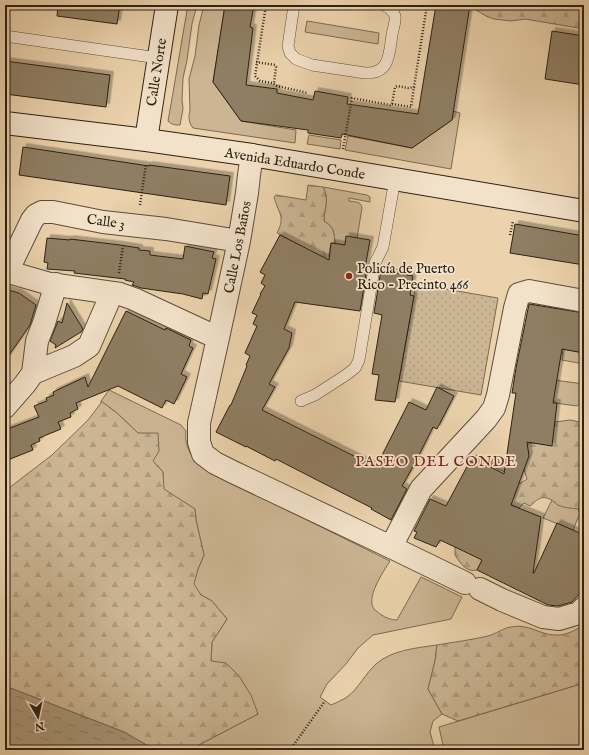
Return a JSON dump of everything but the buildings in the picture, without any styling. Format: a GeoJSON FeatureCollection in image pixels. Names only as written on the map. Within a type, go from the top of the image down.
{"type":"FeatureCollection","features":[{"type":"Feature","properties":{"kind":"street","name":"Calle Norte"},"geometry":{"type":"LineString","coordinates":[[146,140],[167,5]]}},
{"type":"Feature","properties":{"kind":"street","name":"Avenida Eduardo Conde"},"geometry":{"type":"LineString","coordinates":[[5,123],[146,140],[252,155],[584,211]]}},
{"type":"Feature","properties":{"kind":"street","name":"Calle Los Baños"},"geometry":{"type":"LineString","coordinates":[[252,155],[239,241],[199,423],[199,442],[203,454],[215,463],[247,479],[391,547]]}},
{"type":"Feature","properties":{"kind":"street","name":"Calle 3"},"geometry":{"type":"LineString","coordinates":[[6,271],[32,220],[36,215],[42,212],[53,212],[102,222],[166,229],[239,241]]}},
{"type":"Feature","properties":{"kind":"street"},"geometry":{"type":"LineString","coordinates":[[6,271],[50,284],[115,283]]}},
{"type":"Feature","properties":{"kind":"street"},"geometry":{"type":"LineString","coordinates":[[115,283],[120,294],[218,338]]}},
{"type":"Feature","properties":{"kind":"street"},"geometry":{"type":"LineString","coordinates":[[33,373],[74,356],[89,346],[115,283]]}},
{"type":"Feature","properties":{"kind":"street"},"geometry":{"type":"LineString","coordinates":[[5,407],[33,373],[37,341],[56,284]]}},
{"type":"Feature","properties":{"kind":"street"},"geometry":{"type":"LineString","coordinates":[[584,301],[529,291],[519,294],[494,408],[469,438],[421,489],[391,547],[502,600],[543,617],[559,619],[579,613],[584,608]]}},
{"type":"Feature","properties":{"kind":"lane"},"geometry":{"type":"LineString","coordinates":[[294,5],[288,46],[290,53],[296,59],[312,65],[365,73],[373,73],[380,70],[386,65],[389,57],[395,17],[392,11],[384,5]]}},
{"type":"Feature","properties":{"kind":"lane"},"geometry":{"type":"LineString","coordinates":[[5,36],[158,58]]}},
{"type":"Feature","properties":{"kind":"lane"},"geometry":{"type":"LineString","coordinates":[[301,401],[332,385],[355,368],[359,360],[375,263],[383,247],[395,179]]}},
{"type":"Feature","properties":{"kind":"path"},"geometry":{"type":"LineString","coordinates":[[266,5],[255,76],[260,81],[274,83],[277,86],[308,93]]}},
{"type":"Feature","properties":{"kind":"path"},"geometry":{"type":"LineString","coordinates":[[256,62],[275,65],[274,83]]}},
{"type":"Feature","properties":{"kind":"path"},"geometry":{"type":"LineString","coordinates":[[392,104],[411,107],[414,87]]}},
{"type":"Feature","properties":{"kind":"path"},"geometry":{"type":"LineString","coordinates":[[139,211],[146,164]]}},
{"type":"Feature","properties":{"kind":"path"},"geometry":{"type":"LineString","coordinates":[[510,235],[513,221]]}},
{"type":"Feature","properties":{"kind":"path"},"geometry":{"type":"LineString","coordinates":[[115,283],[123,244]]}},
{"type":"Feature","properties":{"kind":"path"},"geometry":{"type":"LineString","coordinates":[[290,750],[325,701]]}},
{"type":"Feature","properties":{"kind":"green space"},"geometry":{"type":"Polygon","coordinates":[[[188,5],[197,5],[192,24],[183,78],[183,109],[180,125],[175,125],[168,121],[188,5]]]}},
{"type":"Feature","properties":{"kind":"green space"},"geometry":{"type":"Polygon","coordinates":[[[204,5],[225,5],[213,82],[241,121],[296,130],[295,143],[193,128],[189,118],[189,79],[195,56],[199,25],[204,5]]]}},
{"type":"Feature","properties":{"kind":"green space"},"geometry":{"type":"Polygon","coordinates":[[[476,5],[584,5],[584,29],[525,19],[511,21],[494,19],[476,10],[476,5]]]}},
{"type":"Feature","properties":{"kind":"green space"},"geometry":{"type":"Polygon","coordinates":[[[307,21],[379,33],[378,44],[305,32],[307,21]]]}},
{"type":"Feature","properties":{"kind":"green space"},"geometry":{"type":"Polygon","coordinates":[[[453,111],[460,113],[451,169],[345,150],[348,136],[412,148],[452,120],[453,111]]]}},
{"type":"Feature","properties":{"kind":"green space"},"geometry":{"type":"Polygon","coordinates":[[[309,135],[341,140],[340,149],[307,144],[309,135]]]}},
{"type":"Feature","properties":{"kind":"green space"},"geometry":{"type":"Polygon","coordinates":[[[308,185],[323,187],[326,196],[324,221],[330,225],[333,230],[335,243],[331,243],[329,254],[331,284],[294,263],[303,247],[277,233],[280,227],[281,218],[274,197],[276,195],[306,200],[308,185]]]}},
{"type":"Feature","properties":{"kind":"green space"},"geometry":{"type":"Polygon","coordinates":[[[323,187],[367,195],[370,197],[370,202],[349,198],[349,201],[359,203],[362,208],[357,238],[346,237],[345,245],[335,243],[333,230],[330,225],[324,221],[326,196],[323,187]]]}},
{"type":"Feature","properties":{"kind":"green space"},"geometry":{"type":"Polygon","coordinates":[[[416,284],[498,298],[481,395],[399,381],[416,284]]]}},
{"type":"Feature","properties":{"kind":"green space"},"geometry":{"type":"Polygon","coordinates":[[[563,349],[584,353],[584,364],[562,360],[563,349]]]}},
{"type":"Feature","properties":{"kind":"green space"},"geometry":{"type":"Polygon","coordinates":[[[554,380],[584,384],[584,403],[580,403],[577,406],[555,403],[553,400],[554,380]]]}},
{"type":"Feature","properties":{"kind":"green space"},"geometry":{"type":"Polygon","coordinates":[[[109,390],[181,425],[186,431],[186,443],[190,454],[201,467],[390,561],[376,585],[372,599],[372,605],[375,610],[386,618],[397,620],[421,577],[462,597],[451,619],[373,635],[358,648],[346,664],[327,684],[320,697],[331,705],[347,697],[359,685],[372,668],[382,659],[405,650],[437,645],[435,661],[428,689],[442,714],[433,721],[430,732],[435,750],[193,750],[193,748],[258,714],[226,664],[211,661],[212,642],[227,619],[212,601],[201,595],[193,584],[204,555],[195,509],[163,489],[163,472],[153,461],[138,433],[117,413],[101,401],[109,390]]]}},
{"type":"Feature","properties":{"kind":"green space"},"geometry":{"type":"Polygon","coordinates":[[[101,401],[117,413],[138,433],[158,433],[159,451],[153,461],[163,472],[164,489],[195,509],[204,555],[194,584],[201,595],[212,601],[227,619],[212,642],[211,661],[226,663],[239,676],[251,695],[258,714],[193,748],[193,750],[177,750],[174,747],[166,750],[159,750],[150,747],[124,732],[5,686],[5,491],[52,455],[88,420],[101,401]]]}},
{"type":"Feature","properties":{"kind":"green space"},"geometry":{"type":"Polygon","coordinates":[[[570,420],[580,422],[584,421],[584,502],[578,509],[560,506],[549,499],[540,498],[530,506],[524,503],[519,508],[512,505],[508,511],[519,483],[527,479],[522,463],[528,444],[532,443],[535,436],[555,422],[570,420]]]}},
{"type":"Feature","properties":{"kind":"green space"},"geometry":{"type":"Polygon","coordinates":[[[476,455],[488,458],[490,462],[493,459],[499,460],[498,462],[508,466],[505,472],[473,458],[476,455]]]}},
{"type":"Feature","properties":{"kind":"green space"},"geometry":{"type":"Polygon","coordinates":[[[552,500],[561,505],[578,509],[580,513],[573,530],[543,518],[552,500]]]}},
{"type":"Feature","properties":{"kind":"green space"},"geometry":{"type":"Polygon","coordinates":[[[501,523],[477,570],[473,571],[464,567],[455,555],[455,547],[462,550],[501,523]]]}},
{"type":"Feature","properties":{"kind":"green space"},"geometry":{"type":"Polygon","coordinates":[[[584,625],[584,683],[458,721],[442,714],[428,689],[435,661],[437,645],[488,636],[517,626],[544,633],[563,635],[584,625]]]}},
{"type":"Feature","properties":{"kind":"green space"},"geometry":{"type":"Polygon","coordinates":[[[584,683],[584,750],[444,750],[439,727],[584,683]]]}},
{"type":"Feature","properties":{"kind":"water"},"geometry":{"type":"Polygon","coordinates":[[[5,686],[124,732],[150,747],[159,750],[5,750],[5,686]]]}},
{"type":"Feature","properties":{"kind":"place","name":"Policía de Puerto Rico - Precinto 466"},"geometry":{"type":"Point","coordinates":[349,276]}},
{"type":"Feature","properties":{"kind":"district","name":"PASEO DEL CONDE"},"geometry":{"type":"Point","coordinates":[436,461]}}]}
